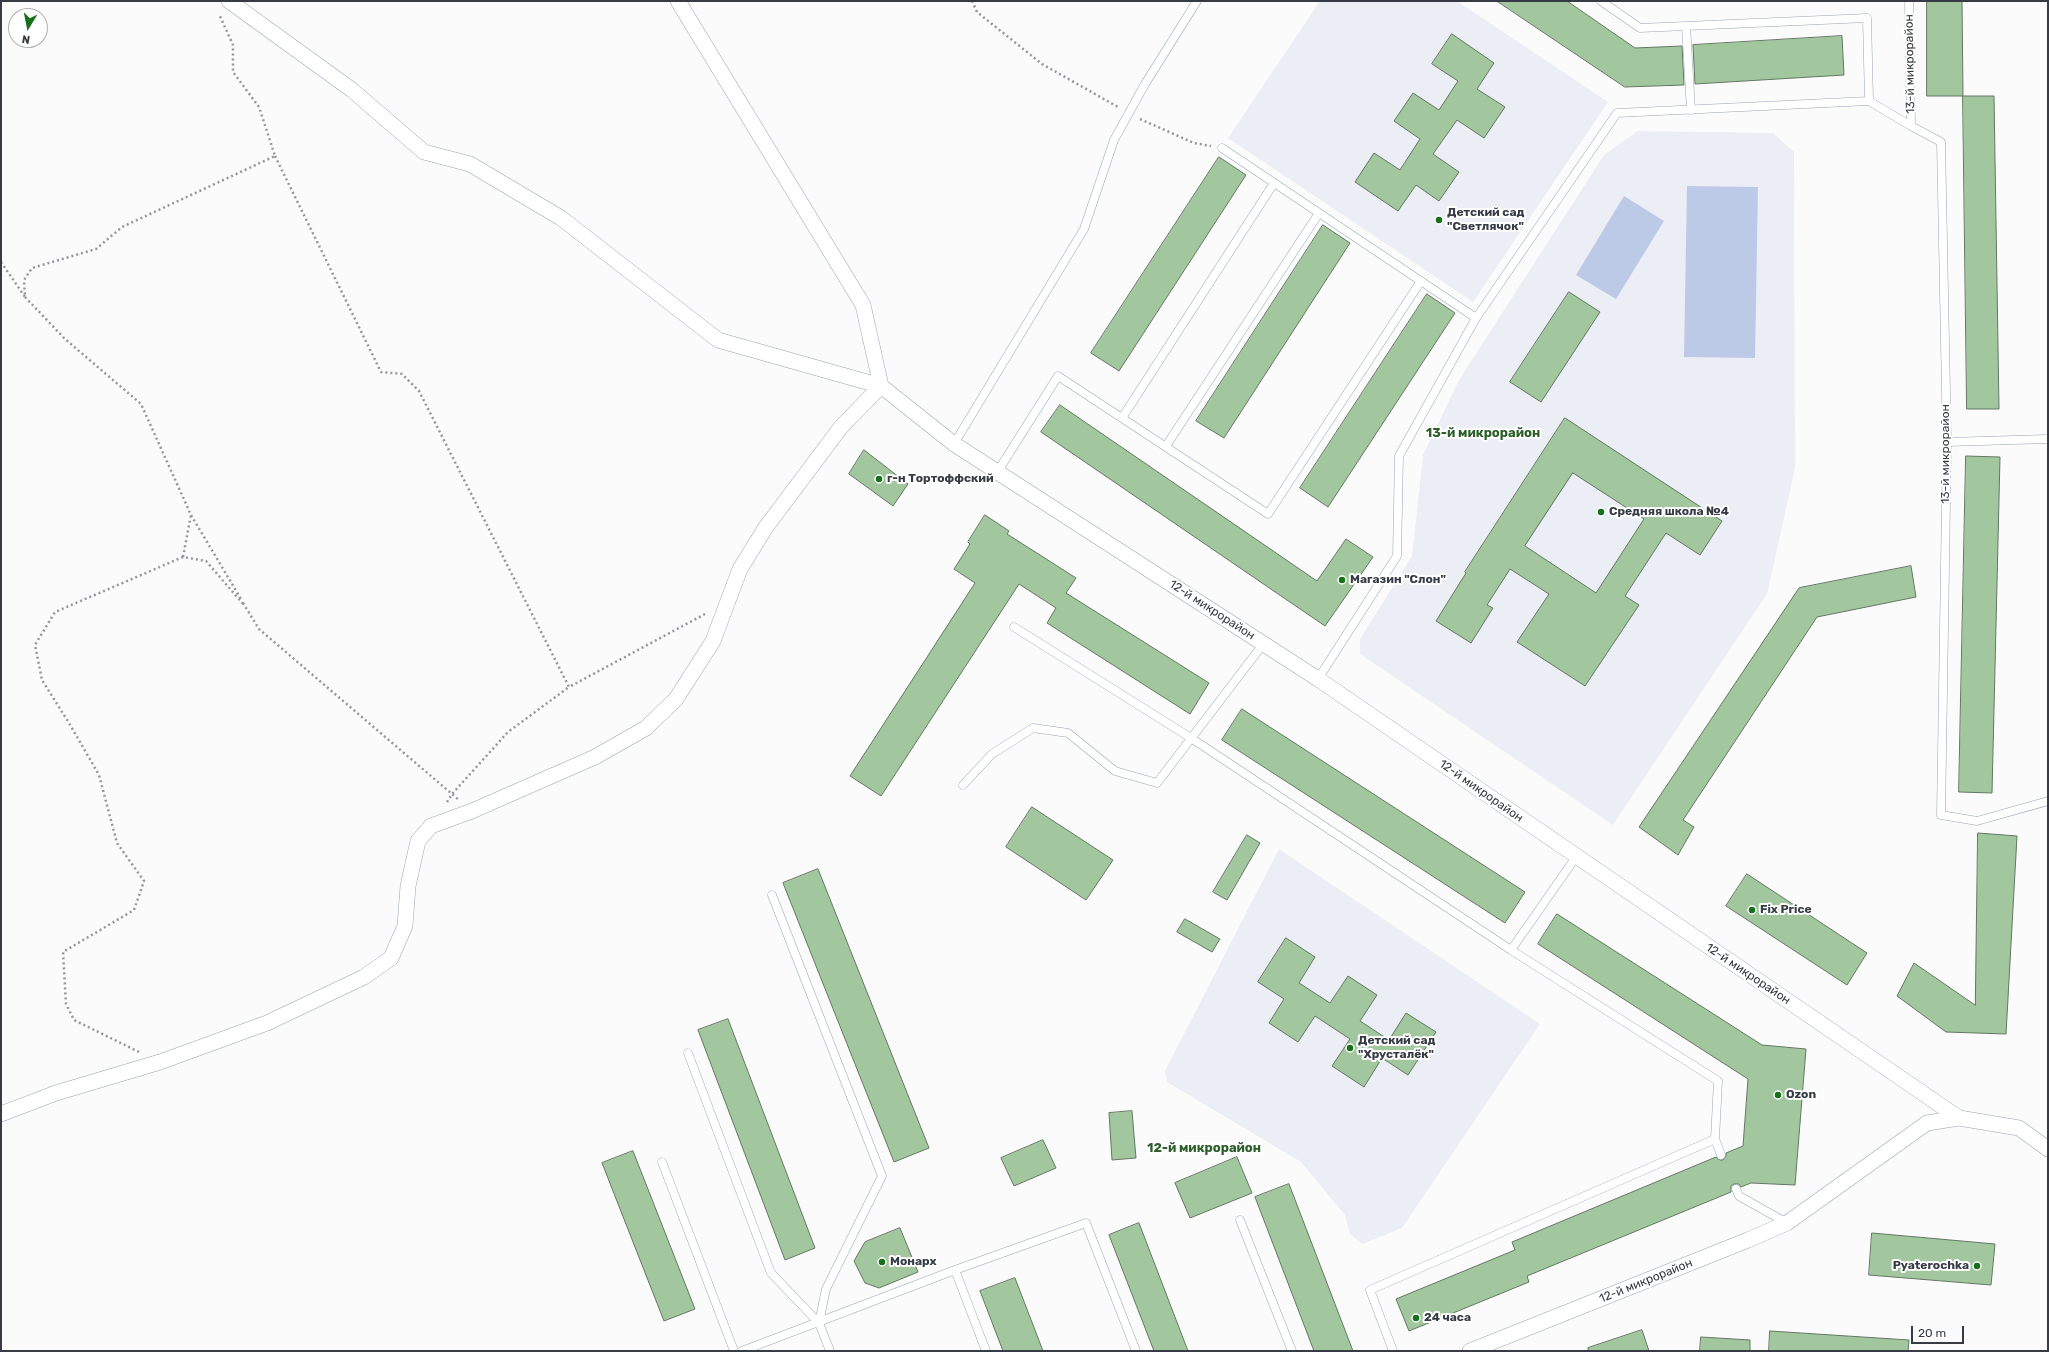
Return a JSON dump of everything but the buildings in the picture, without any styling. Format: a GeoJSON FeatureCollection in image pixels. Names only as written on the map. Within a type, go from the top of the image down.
{"type":"FeatureCollection","features":[{"type":"Feature","properties":{"kind":"street"},"geometry":{"type":"LineString","coordinates":[[678,1],[862,305],[881,386]]}},
{"type":"Feature","properties":{"kind":"street"},"geometry":{"type":"LineString","coordinates":[[223,5],[352,90],[424,152],[470,164],[561,218],[718,340],[881,386]]}},
{"type":"Feature","properties":{"kind":"street"},"geometry":{"type":"LineString","coordinates":[[1,1114],[56,1093],[160,1062],[267,1022],[364,977],[391,958],[405,926],[408,886],[418,841],[431,826],[472,811],[595,757],[646,728],[676,698],[695,671],[713,641],[740,569],[766,527],[841,427],[881,386]]}},
{"type":"Feature","properties":{"kind":"street","name":"12-й микрорайон"},"geometry":{"type":"LineString","coordinates":[[881,386],[954,444],[1318,679],[1959,1118]]}},
{"type":"Feature","properties":{"kind":"street","name":"12-й микрорайон"},"geometry":{"type":"LineString","coordinates":[[1470,1351],[1787,1223],[1927,1123],[1959,1118],[2019,1128],[2048,1149]]}},
{"type":"Feature","properties":{"kind":"lane"},"geometry":{"type":"LineString","coordinates":[[954,444],[1084,229],[1114,140],[1144,84],[1197,1]]}},
{"type":"Feature","properties":{"kind":"lane"},"geometry":{"type":"LineString","coordinates":[[1601,1],[1640,28],[1867,18],[1869,101]]}},
{"type":"Feature","properties":{"kind":"lane","name":"13-й микрорайон"},"geometry":{"type":"LineString","coordinates":[[1909,1],[1911,126],[1941,142],[1947,442],[1941,815],[1976,821],[2048,801]]}},
{"type":"Feature","properties":{"kind":"lane"},"geometry":{"type":"LineString","coordinates":[[1686,26],[1691,110]]}},
{"type":"Feature","properties":{"kind":"lane"},"geometry":{"type":"LineString","coordinates":[[1318,679],[1397,556],[1400,456],[1476,318],[1617,113],[1869,101],[1911,126]]}},
{"type":"Feature","properties":{"kind":"lane"},"geometry":{"type":"LineString","coordinates":[[1222,148],[1476,318]]}},
{"type":"Feature","properties":{"kind":"lane"},"geometry":{"type":"LineString","coordinates":[[1122,418],[1274,184]]}},
{"type":"Feature","properties":{"kind":"lane"},"geometry":{"type":"LineString","coordinates":[[1166,446],[1319,213]]}},
{"type":"Feature","properties":{"kind":"lane"},"geometry":{"type":"LineString","coordinates":[[998,471],[1058,376],[1268,514],[1421,281]]}},
{"type":"Feature","properties":{"kind":"lane"},"geometry":{"type":"LineString","coordinates":[[1947,442],[2048,439]]}},
{"type":"Feature","properties":{"kind":"lane"},"geometry":{"type":"LineString","coordinates":[[1014,627],[1191,738],[1511,950],[1718,1081],[1715,1139],[1721,1155]]}},
{"type":"Feature","properties":{"kind":"lane"},"geometry":{"type":"LineString","coordinates":[[963,785],[992,754],[1033,728],[1068,733],[1115,770],[1157,783],[1264,644]]}},
{"type":"Feature","properties":{"kind":"lane"},"geometry":{"type":"LineString","coordinates":[[1511,950],[1576,857]]}},
{"type":"Feature","properties":{"kind":"lane"},"geometry":{"type":"LineString","coordinates":[[772,896],[882,1176],[826,1289],[819,1323]]}},
{"type":"Feature","properties":{"kind":"lane"},"geometry":{"type":"LineString","coordinates":[[688,1053],[771,1273],[819,1323],[830,1351]]}},
{"type":"Feature","properties":{"kind":"lane"},"geometry":{"type":"LineString","coordinates":[[1393,1351],[1370,1290],[1715,1139]]}},
{"type":"Feature","properties":{"kind":"lane"},"geometry":{"type":"LineString","coordinates":[[662,1162],[734,1351]]}},
{"type":"Feature","properties":{"kind":"lane"},"geometry":{"type":"LineString","coordinates":[[1736,1189],[1739,1196],[1787,1223]]}},
{"type":"Feature","properties":{"kind":"lane"},"geometry":{"type":"LineString","coordinates":[[1240,1220],[1292,1351]]}},
{"type":"Feature","properties":{"kind":"lane"},"geometry":{"type":"LineString","coordinates":[[742,1351],[955,1270],[1086,1223],[1136,1351]]}},
{"type":"Feature","properties":{"kind":"lane"},"geometry":{"type":"LineString","coordinates":[[955,1270],[986,1351]]}},
{"type":"Feature","properties":{"kind":"path"},"geometry":{"type":"LineString","coordinates":[[972,1],[977,12],[1042,64],[1128,114],[1194,143],[1222,148]]}},
{"type":"Feature","properties":{"kind":"path"},"geometry":{"type":"LineString","coordinates":[[223,5],[233,45],[233,72],[259,106],[275,156],[381,372],[402,374],[419,391],[569,687]]}},
{"type":"Feature","properties":{"kind":"path"},"geometry":{"type":"LineString","coordinates":[[25,297],[24,280],[32,268],[96,249],[122,227],[275,156]]}},
{"type":"Feature","properties":{"kind":"path"},"geometry":{"type":"LineString","coordinates":[[1,262],[25,297],[64,339],[141,404],[191,515],[259,629],[472,811]]}},
{"type":"Feature","properties":{"kind":"path"},"geometry":{"type":"LineString","coordinates":[[183,557],[191,515]]}},
{"type":"Feature","properties":{"kind":"path"},"geometry":{"type":"LineString","coordinates":[[160,1062],[74,1020],[66,1004],[63,952],[134,910],[144,881],[117,843],[99,775],[69,722],[42,680],[35,645],[55,612],[183,557],[206,561],[244,605]]}},
{"type":"Feature","properties":{"kind":"path"},"geometry":{"type":"LineString","coordinates":[[431,826],[452,794],[508,732],[569,687],[728,602]]}},
{"type":"Feature","properties":{"kind":"shaded area","name":"Детский сад \"Светлячок\""},"geometry":{"type":"Polygon","coordinates":[[[1320,1],[1457,1],[1608,102],[1473,302],[1228,138],[1320,1]]]}},
{"type":"Feature","properties":{"kind":"shaded area","name":"Средняя школа №4"},"geometry":{"type":"Polygon","coordinates":[[[1638,131],[1773,133],[1794,152],[1795,468],[1767,594],[1613,825],[1360,654],[1360,639],[1412,556],[1423,455],[1459,380],[1604,155],[1638,131]]]}},
{"type":"Feature","properties":{"kind":"shaded area"},"geometry":{"type":"Polygon","coordinates":[[[1687,186],[1758,187],[1755,358],[1684,357],[1687,186]]]}},
{"type":"Feature","properties":{"kind":"shaded area"},"geometry":{"type":"Polygon","coordinates":[[[1624,196],[1664,221],[1616,299],[1576,275],[1624,196]]]}},
{"type":"Feature","properties":{"kind":"shaded area","name":"Детский сад \"Хрусталёк\""},"geometry":{"type":"Polygon","coordinates":[[[1279,849],[1540,1024],[1402,1228],[1362,1244],[1350,1234],[1345,1215],[1301,1162],[1167,1082],[1165,1071],[1279,849]]]}},
{"type":"Feature","properties":{"kind":"place","name":"Детский сад \"Светлячок\""},"geometry":{"type":"Point","coordinates":[1439,220]}},
{"type":"Feature","properties":{"kind":"place","name":"г-н Тортоффский"},"geometry":{"type":"Point","coordinates":[879,479]}},
{"type":"Feature","properties":{"kind":"place","name":"Средняя школа №4"},"geometry":{"type":"Point","coordinates":[1601,512]}},
{"type":"Feature","properties":{"kind":"place","name":"Магазин \"Слон\""},"geometry":{"type":"Point","coordinates":[1342,580]}},
{"type":"Feature","properties":{"kind":"place","name":"Fix Price"},"geometry":{"type":"Point","coordinates":[1752,910]}},
{"type":"Feature","properties":{"kind":"place","name":"Детский сад \"Хрусталёк\""},"geometry":{"type":"Point","coordinates":[1350,1048]}},
{"type":"Feature","properties":{"kind":"place","name":"Ozon"},"geometry":{"type":"Point","coordinates":[1778,1095]}},
{"type":"Feature","properties":{"kind":"place","name":"Монарх"},"geometry":{"type":"Point","coordinates":[882,1262]}},
{"type":"Feature","properties":{"kind":"place","name":"Pyaterochka"},"geometry":{"type":"Point","coordinates":[1977,1266]}},
{"type":"Feature","properties":{"kind":"place","name":"24 часа"},"geometry":{"type":"Point","coordinates":[1416,1318]}},
{"type":"Feature","properties":{"kind":"district","name":"13-й микрорайон"},"geometry":{"type":"Point","coordinates":[1483,433]}},
{"type":"Feature","properties":{"kind":"district","name":"12-й микрорайон"},"geometry":{"type":"Point","coordinates":[1204,1148]}}]}
